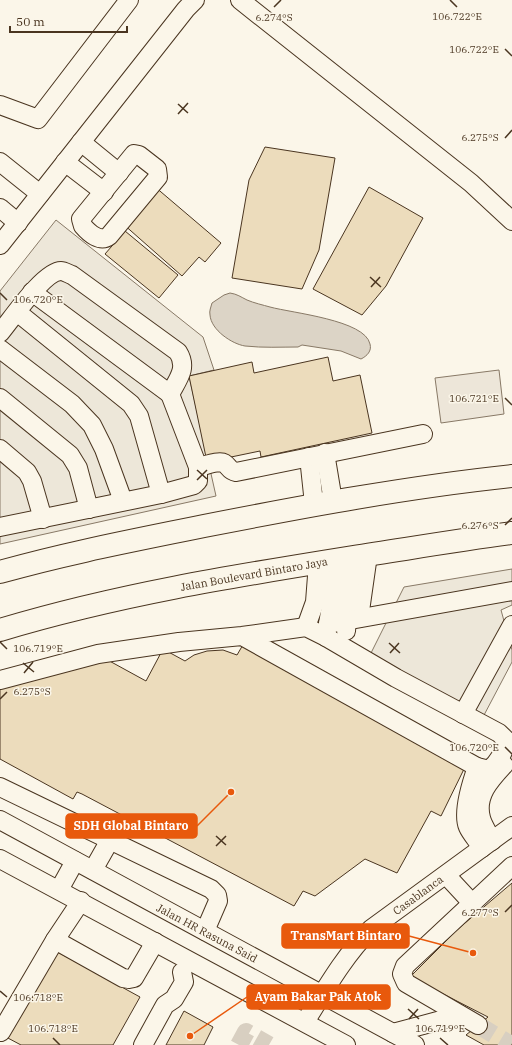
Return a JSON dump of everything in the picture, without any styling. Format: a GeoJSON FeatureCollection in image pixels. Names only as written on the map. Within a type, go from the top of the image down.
{"type":"FeatureCollection","features":[{"type":"Feature","properties":{"kind":"main road"},"geometry":{"type":"LineString","coordinates":[[0,572],[73,553],[323,502],[452,482],[512,476]]}},
{"type":"Feature","properties":{"kind":"main road","name":"Jalan Boulevard Bintaro Jaya"},"geometry":{"type":"LineString","coordinates":[[0,630],[76,609],[146,593],[343,559],[512,533]]}},
{"type":"Feature","properties":{"kind":"street"},"geometry":{"type":"LineString","coordinates":[[0,106],[38,118],[129,0]]}},
{"type":"Feature","properties":{"kind":"street"},"geometry":{"type":"LineString","coordinates":[[0,245],[186,9],[195,0]]}},
{"type":"Feature","properties":{"kind":"street"},"geometry":{"type":"LineString","coordinates":[[240,0],[471,183],[512,221]]}},
{"type":"Feature","properties":{"kind":"street"},"geometry":{"type":"LineString","coordinates":[[69,157],[107,187],[69,157]]}},
{"type":"Feature","properties":{"kind":"street"},"geometry":{"type":"LineString","coordinates":[[0,162],[40,194]]}},
{"type":"Feature","properties":{"kind":"street"},"geometry":{"type":"LineString","coordinates":[[0,208],[18,223]]}},
{"type":"Feature","properties":{"kind":"street"},"geometry":{"type":"LineString","coordinates":[[0,333],[32,292],[51,274],[61,271],[72,275],[178,352],[182,359],[183,368],[170,394]]}},
{"type":"Feature","properties":{"kind":"street"},"geometry":{"type":"LineString","coordinates":[[3,522],[43,519],[161,494],[196,484],[198,481],[198,467],[170,394],[32,292]]}},
{"type":"Feature","properties":{"kind":"street"},"geometry":{"type":"LineString","coordinates":[[16,312],[131,404],[136,410],[161,494]]}},
{"type":"Feature","properties":{"kind":"street"},"geometry":{"type":"LineString","coordinates":[[0,349],[72,404],[92,425],[104,449],[123,502]]}},
{"type":"Feature","properties":{"kind":"street"},"geometry":{"type":"LineString","coordinates":[[0,398],[70,455],[78,468],[89,509]]}},
{"type":"Feature","properties":{"kind":"street"},"geometry":{"type":"LineString","coordinates":[[198,467],[220,462],[225,464],[229,470],[236,472],[423,434]]}},
{"type":"Feature","properties":{"kind":"street"},"geometry":{"type":"LineString","coordinates":[[0,449],[27,472],[32,481],[43,519]]}},
{"type":"Feature","properties":{"kind":"street"},"geometry":{"type":"LineString","coordinates":[[317,455],[323,502]]}},
{"type":"Feature","properties":{"kind":"street"},"geometry":{"type":"LineString","coordinates":[[343,559],[353,619],[345,648]]}},
{"type":"Feature","properties":{"kind":"street"},"geometry":{"type":"LineString","coordinates":[[306,628],[315,602],[343,559]]}},
{"type":"Feature","properties":{"kind":"street"},"geometry":{"type":"LineString","coordinates":[[327,630],[332,600],[343,559]]}},
{"type":"Feature","properties":{"kind":"street"},"geometry":{"type":"LineString","coordinates":[[0,680],[98,654],[179,642],[306,628],[327,630],[353,619],[512,591]]}},
{"type":"Feature","properties":{"kind":"street"},"geometry":{"type":"LineString","coordinates":[[463,714],[512,625]]}},
{"type":"Feature","properties":{"kind":"street"},"geometry":{"type":"LineString","coordinates":[[242,636],[477,767],[490,770],[494,766],[505,747],[506,740],[499,733],[396,678],[345,648],[327,630]]}},
{"type":"Feature","properties":{"kind":"street"},"geometry":{"type":"LineString","coordinates":[[497,838],[481,818],[479,802],[487,783],[510,758]]}},
{"type":"Feature","properties":{"kind":"street"},"geometry":{"type":"LineString","coordinates":[[477,767],[468,794],[468,826],[497,838]]}},
{"type":"Feature","properties":{"kind":"street"},"geometry":{"type":"LineString","coordinates":[[0,787],[211,889],[217,895],[218,901],[205,931]]}},
{"type":"Feature","properties":{"kind":"street","name":"Casablanca"},"geometry":{"type":"LineString","coordinates":[[305,1022],[347,955],[371,928],[497,838],[504,821],[512,815]]}},
{"type":"Feature","properties":{"kind":"street","name":"Jalan HR Rasuna Said"},"geometry":{"type":"LineString","coordinates":[[0,820],[415,1045]]}},
{"type":"Feature","properties":{"kind":"street"},"geometry":{"type":"LineString","coordinates":[[93,870],[110,840]]}},
{"type":"Feature","properties":{"kind":"street"},"geometry":{"type":"LineString","coordinates":[[0,858],[155,942],[186,966],[305,1022],[346,1045]]}},
{"type":"Feature","properties":{"kind":"street"},"geometry":{"type":"LineString","coordinates":[[59,890],[75,861]]}},
{"type":"Feature","properties":{"kind":"street"},"geometry":{"type":"LineString","coordinates":[[478,1026],[406,983],[402,974],[405,966],[512,866]]}},
{"type":"Feature","properties":{"kind":"street"},"geometry":{"type":"LineString","coordinates":[[446,875],[472,903]]}},
{"type":"Feature","properties":{"kind":"street"},"geometry":{"type":"LineString","coordinates":[[1,1032],[55,940],[81,901]]}},
{"type":"Feature","properties":{"kind":"street"},"geometry":{"type":"LineString","coordinates":[[55,940],[123,978],[129,979],[134,978],[155,942]]}},
{"type":"Feature","properties":{"kind":"street"},"geometry":{"type":"LineString","coordinates":[[143,1045],[166,1005],[165,995],[174,978],[186,966]]}},
{"type":"Feature","properties":{"kind":"street"},"geometry":{"type":"LineString","coordinates":[[393,1033],[460,1015]]}},
{"type":"Feature","properties":{"kind":"shaded area"},"geometry":{"type":"Polygon","coordinates":[[[56,220],[203,337],[214,370],[189,376],[216,496],[0,544],[0,291],[56,220]]]}},
{"type":"Feature","properties":{"kind":"shaded area"},"geometry":{"type":"Polygon","coordinates":[[[230,293],[261,305],[342,323],[365,336],[370,344],[370,351],[361,359],[341,351],[302,345],[298,347],[258,347],[240,345],[228,339],[218,331],[211,321],[210,309],[212,303],[230,293]]]}},
{"type":"Feature","properties":{"kind":"shaded area"},"geometry":{"type":"Polygon","coordinates":[[[499,370],[504,414],[441,423],[435,378],[499,370]]]}},
{"type":"Feature","properties":{"kind":"shaded area"},"geometry":{"type":"Polygon","coordinates":[[[512,569],[512,605],[501,610],[512,650],[512,662],[483,717],[369,657],[404,587],[512,569]]]}},
{"type":"Feature","properties":{"kind":"building"},"geometry":{"type":"Polygon","coordinates":[[[265,147],[335,158],[319,250],[302,289],[232,278],[249,180],[265,147]]]}},
{"type":"Feature","properties":{"kind":"building"},"geometry":{"type":"Polygon","coordinates":[[[154,186],[221,243],[205,262],[199,257],[182,276],[122,223],[154,186]]]}},
{"type":"Feature","properties":{"kind":"building"},"geometry":{"type":"Polygon","coordinates":[[[369,187],[423,218],[386,286],[362,315],[313,289],[369,187]]]}},
{"type":"Feature","properties":{"kind":"building"},"geometry":{"type":"Polygon","coordinates":[[[125,231],[178,275],[159,298],[105,254],[125,231]]]}},
{"type":"Feature","properties":{"kind":"building"},"geometry":{"type":"Polygon","coordinates":[[[328,357],[333,381],[360,375],[372,433],[261,457],[260,451],[207,462],[189,376],[252,362],[254,373],[328,357]]]}},
{"type":"Feature","properties":{"kind":"building"},"geometry":{"type":"Polygon","coordinates":[[[244,643],[466,765],[441,816],[431,811],[397,873],[365,859],[315,896],[303,891],[294,906],[82,794],[77,792],[73,799],[0,759],[0,687],[104,658],[146,681],[163,649],[185,661],[194,655],[207,651],[223,650],[237,655],[244,643]]]}},
{"type":"Feature","properties":{"kind":"building"},"geometry":{"type":"Polygon","coordinates":[[[512,883],[512,1045],[484,1045],[466,1035],[488,1017],[410,977],[458,929],[512,883]]]}},
{"type":"Feature","properties":{"kind":"building"},"geometry":{"type":"Polygon","coordinates":[[[54,950],[140,997],[113,1045],[21,1045],[6,1037],[54,950]]]}},
{"type":"Feature","properties":{"kind":"building"},"geometry":{"type":"Polygon","coordinates":[[[184,1011],[213,1027],[204,1045],[166,1045],[184,1011]]]}},
{"type":"Feature","properties":{"kind":"tunnel"},"geometry":{"type":"LineString","coordinates":[[478,1025],[511,1045]]}},
{"type":"Feature","properties":{"kind":"tunnel"},"geometry":{"type":"LineString","coordinates":[[239,1045],[246,1032],[269,1045]]}},
{"type":"Feature","properties":{"kind":"place","name":"SDH Global Bintaro"},"geometry":{"type":"Point","coordinates":[231,792]}},
{"type":"Feature","properties":{"kind":"place","name":"TransMart Bintaro"},"geometry":{"type":"Point","coordinates":[473,953]}},
{"type":"Feature","properties":{"kind":"place","name":"Ayam Bakar Pak Atok"},"geometry":{"type":"Point","coordinates":[190,1036]}}]}
